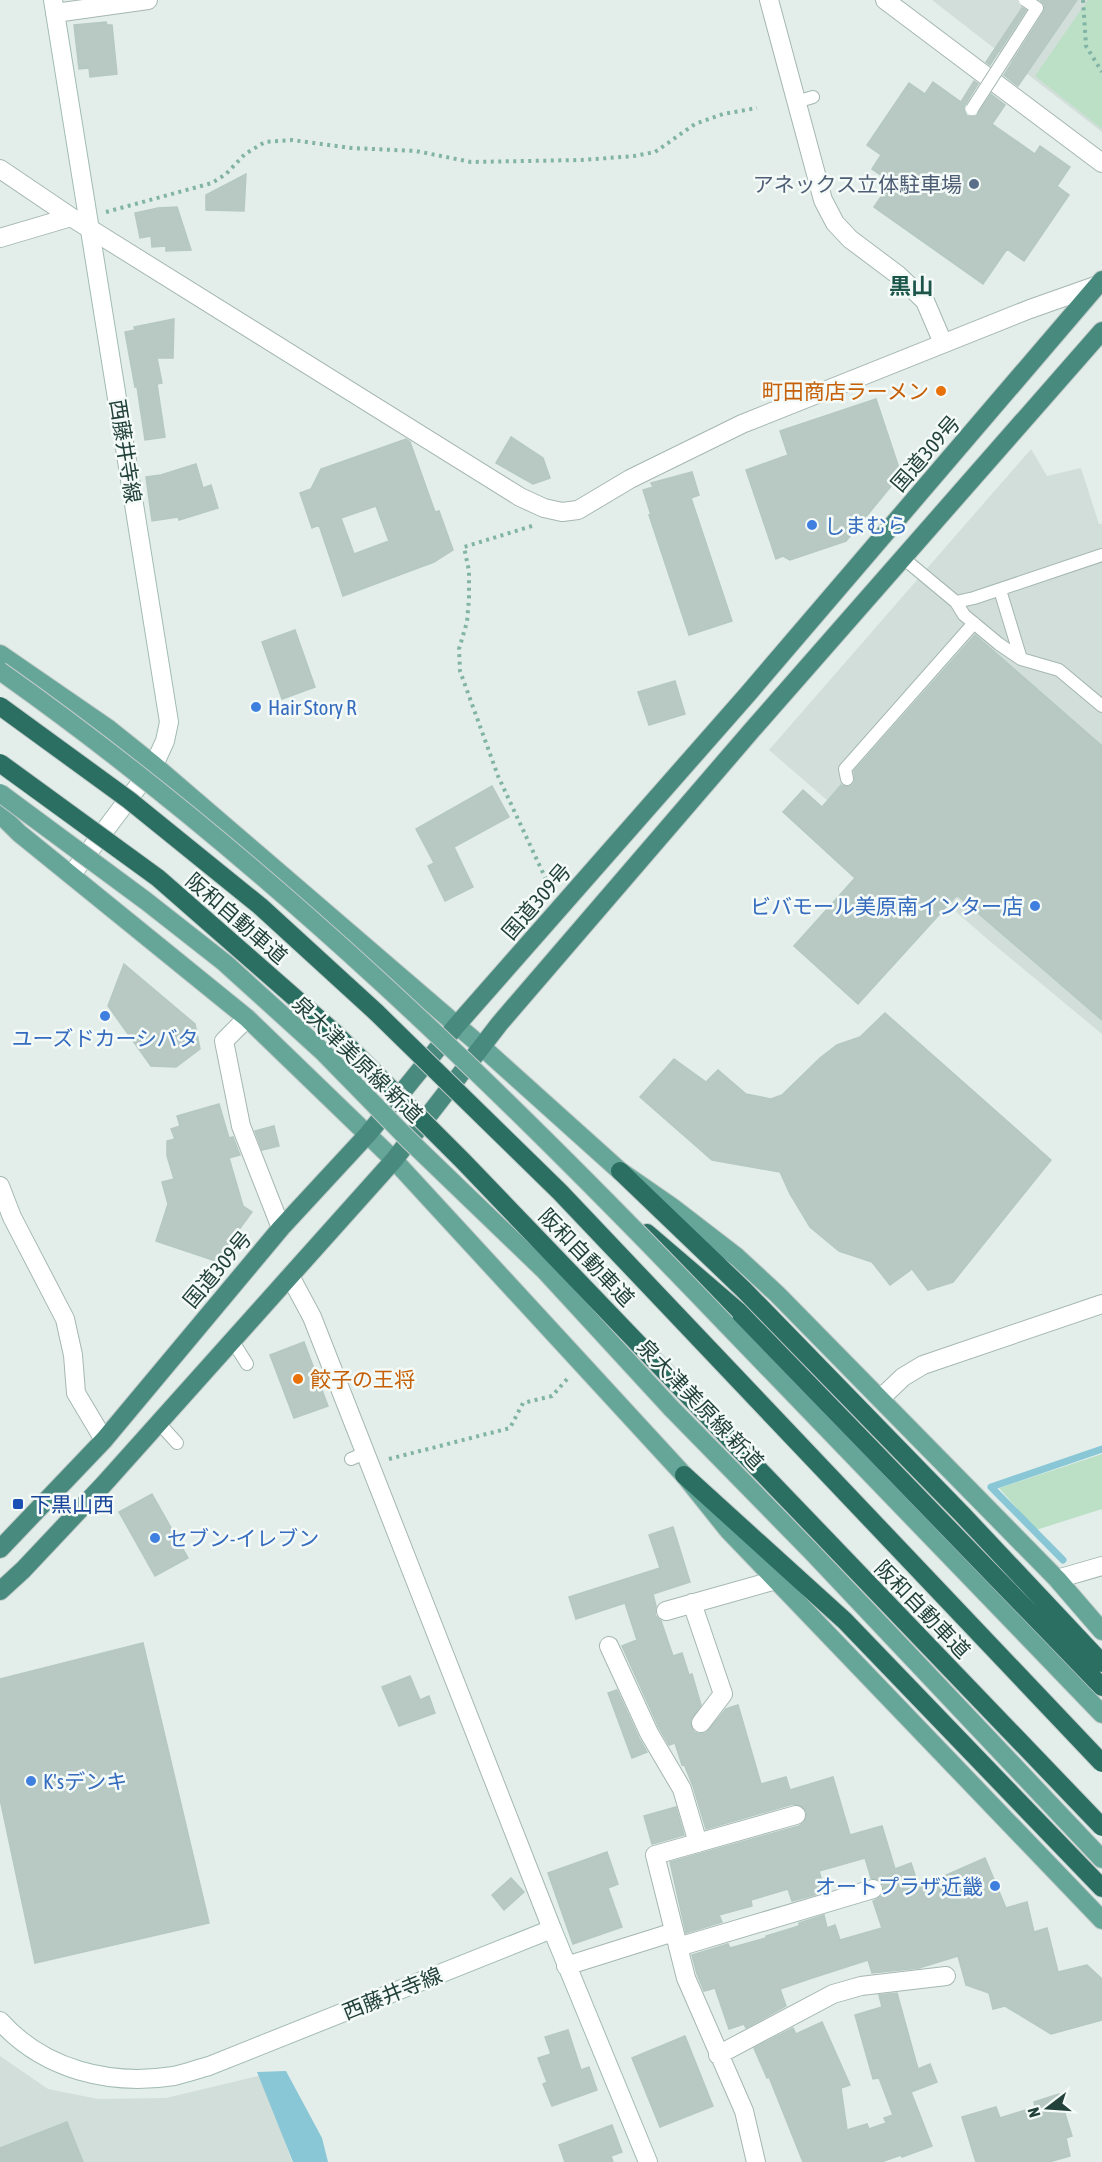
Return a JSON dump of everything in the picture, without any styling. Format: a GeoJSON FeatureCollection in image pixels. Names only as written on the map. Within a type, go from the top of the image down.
{"type":"FeatureCollection","features":[{"type":"Feature","properties":{"kind":"highway","name":"国道309号"},"geometry":{"type":"LineString","coordinates":[[0,1549],[104,1440],[281,1228],[368,1134],[456,1026],[747,694],[1100,283]]}},
{"type":"Feature","properties":{"kind":"highway"},"geometry":{"type":"LineString","coordinates":[[0,1591],[47,1544],[159,1423],[394,1160],[481,1046],[752,730],[1102,331]]}},
{"type":"Feature","properties":{"kind":"highway","name":"阪和自動車道"},"geometry":{"type":"LineString","coordinates":[[0,706],[129,800],[260,906],[377,1013],[560,1192],[1102,1763]]}},
{"type":"Feature","properties":{"kind":"highway","name":"阪和自動車道"},"geometry":{"type":"LineString","coordinates":[[0,763],[158,878],[335,1033],[464,1161],[1102,1827]]}},
{"type":"Feature","properties":{"kind":"highway"},"geometry":{"type":"LineString","coordinates":[[620,1171],[760,1306],[962,1514],[1102,1663]]}},
{"type":"Feature","properties":{"kind":"highway"},"geometry":{"type":"LineString","coordinates":[[601,1193],[738,1311],[1102,1688]]}},
{"type":"Feature","properties":{"kind":"highway"},"geometry":{"type":"LineString","coordinates":[[684,1475],[845,1621],[1102,1888]]}},
{"type":"Feature","properties":{"kind":"main road"},"geometry":{"type":"LineString","coordinates":[[0,654],[109,729],[154,765],[481,1046],[620,1171],[737,1257],[777,1294],[1057,1579],[1102,1631]]}},
{"type":"Feature","properties":{"kind":"main road"},"geometry":{"type":"LineString","coordinates":[[0,671],[77,726],[283,892],[474,1069],[601,1193],[1102,1714]]}},
{"type":"Feature","properties":{"kind":"main road","name":"泉大津美原線 新道"},"geometry":{"type":"LineString","coordinates":[[0,793],[146,901],[225,963],[322,1051],[409,1140],[544,1270],[671,1408],[812,1552],[1102,1859]]}},
{"type":"Feature","properties":{"kind":"main road"},"geometry":{"type":"LineString","coordinates":[[0,814],[247,1018],[394,1160],[684,1475],[728,1530],[1102,1920]]}},
{"type":"Feature","properties":{"kind":"street"},"geometry":{"type":"LineString","coordinates":[[54,7],[148,0]]}},
{"type":"Feature","properties":{"kind":"street"},"geometry":{"type":"LineString","coordinates":[[769,0],[805,99],[823,200],[835,223],[850,239],[898,275],[925,301],[943,343]]}},
{"type":"Feature","properties":{"kind":"street"},"geometry":{"type":"LineString","coordinates":[[885,0],[1102,163]]}},
{"type":"Feature","properties":{"kind":"street","name":"西藤井寺線"},"geometry":{"type":"LineString","coordinates":[[54,7],[83,221],[169,722],[165,741],[154,765],[72,874]]}},
{"type":"Feature","properties":{"kind":"street"},"geometry":{"type":"LineString","coordinates":[[0,168],[520,497],[562,512],[578,510],[630,480],[742,424],[1100,283]]}},
{"type":"Feature","properties":{"kind":"street"},"geometry":{"type":"LineString","coordinates":[[0,238],[83,221]]}},
{"type":"Feature","properties":{"kind":"street"},"geometry":{"type":"LineString","coordinates":[[247,1018],[224,1041],[241,1126],[281,1228]]}},
{"type":"Feature","properties":{"kind":"street"},"geometry":{"type":"LineString","coordinates":[[0,1186],[12,1217],[65,1318],[73,1355],[76,1393],[104,1440]]}},
{"type":"Feature","properties":{"kind":"street"},"geometry":{"type":"LineString","coordinates":[[290,1276],[312,1317],[362,1458],[566,1966],[648,2162]]}},
{"type":"Feature","properties":{"kind":"street"},"geometry":{"type":"LineString","coordinates":[[880,1399],[903,1377],[923,1365],[1102,1304]]}},
{"type":"Feature","properties":{"kind":"street"},"geometry":{"type":"LineString","coordinates":[[1057,1579],[1102,1566]]}},
{"type":"Feature","properties":{"kind":"street"},"geometry":{"type":"LineString","coordinates":[[666,1611],[776,1580]]}},
{"type":"Feature","properties":{"kind":"street"},"geometry":{"type":"LineString","coordinates":[[692,1603],[723,1695],[701,1724]]}},
{"type":"Feature","properties":{"kind":"street"},"geometry":{"type":"LineString","coordinates":[[609,1646],[649,1732],[682,1789],[698,1843]]}},
{"type":"Feature","properties":{"kind":"street"},"geometry":{"type":"LineString","coordinates":[[756,2162],[744,2111],[686,1978],[655,1855],[796,1815]]}},
{"type":"Feature","properties":{"kind":"street"},"geometry":{"type":"LineString","coordinates":[[566,1966],[873,1889]]}},
{"type":"Feature","properties":{"kind":"street","name":"西藤井寺線"},"geometry":{"type":"LineString","coordinates":[[0,2021],[10,2033],[61,2066],[113,2079],[174,2076],[209,2066],[552,1929]]}},
{"type":"Feature","properties":{"kind":"street"},"geometry":{"type":"LineString","coordinates":[[718,2055],[833,1994],[861,1986],[946,1976]]}},
{"type":"Feature","properties":{"kind":"lane"},"geometry":{"type":"LineString","coordinates":[[972,109],[1037,8],[1025,0]]}},
{"type":"Feature","properties":{"kind":"lane"},"geometry":{"type":"LineString","coordinates":[[956,602],[1000,590],[1102,555]]}},
{"type":"Feature","properties":{"kind":"lane"},"geometry":{"type":"LineString","coordinates":[[903,558],[956,602],[964,615],[999,644],[1021,659],[1059,669],[1102,706]]}},
{"type":"Feature","properties":{"kind":"lane"},"geometry":{"type":"LineString","coordinates":[[1000,590],[1021,659]]}},
{"type":"Feature","properties":{"kind":"lane"},"geometry":{"type":"LineString","coordinates":[[847,779],[844,769],[974,622]]}},
{"type":"Feature","properties":{"kind":"lane"},"geometry":{"type":"LineString","coordinates":[[232,1340],[247,1364]]}},
{"type":"Feature","properties":{"kind":"lane"},"geometry":{"type":"LineString","coordinates":[[159,1423],[174,1436],[177,1443]]}},
{"type":"Feature","properties":{"kind":"path"},"geometry":{"type":"LineString","coordinates":[[1083,0],[1086,46],[1102,72]]}},
{"type":"Feature","properties":{"kind":"path"},"geometry":{"type":"LineString","coordinates":[[83,221],[212,183],[226,174],[245,154],[265,142],[292,140],[351,148],[416,151],[471,162],[582,160],[655,152],[694,124],[723,114],[757,108]]}},
{"type":"Feature","properties":{"kind":"path"},"geometry":{"type":"LineString","coordinates":[[560,908],[498,776],[460,670],[459,649],[467,622],[469,598],[464,547],[557,518],[562,512]]}},
{"type":"Feature","properties":{"kind":"path"},"geometry":{"type":"LineString","coordinates":[[362,1458],[510,1428],[523,1403],[552,1396],[582,1363]]}},
{"type":"Feature","properties":{"kind":"shaded area"},"geometry":{"type":"Polygon","coordinates":[[[932,0],[1102,0],[1102,132],[932,0]]]}},
{"type":"Feature","properties":{"kind":"shaded area"},"geometry":{"type":"Polygon","coordinates":[[[1031,449],[1047,476],[1081,468],[1099,524],[1102,524],[1102,1034],[992,943],[769,750],[1031,449]]]}},
{"type":"Feature","properties":{"kind":"shaded area"},"geometry":{"type":"Polygon","coordinates":[[[0,2056],[48,2089],[98,2099],[166,2098],[262,2075],[292,2162],[0,2162],[0,2056]]]}},
{"type":"Feature","properties":{"kind":"green space"},"geometry":{"type":"Polygon","coordinates":[[[1088,0],[1102,0],[1102,129],[1035,76],[1088,0]]]}},
{"type":"Feature","properties":{"kind":"green space"},"geometry":{"type":"Polygon","coordinates":[[[1102,1454],[1102,1509],[1036,1530],[999,1488],[1102,1454]]]}},
{"type":"Feature","properties":{"kind":"water"},"geometry":{"type":"Polygon","coordinates":[[[286,2071],[322,2138],[328,2162],[293,2162],[257,2072],[286,2071]]]}},
{"type":"Feature","properties":{"kind":"building"},"geometry":{"type":"Polygon","coordinates":[[[1040,0],[1077,0],[1018,86],[1004,75],[1044,12],[1045,5],[1040,0]]]}},
{"type":"Feature","properties":{"kind":"building"},"geometry":{"type":"Polygon","coordinates":[[[1022,8],[1026,10],[990,65],[986,62],[1022,8]]]}},
{"type":"Feature","properties":{"kind":"building"},"geometry":{"type":"Polygon","coordinates":[[[106,22],[107,25],[112,25],[117,74],[90,77],[89,68],[79,69],[74,25],[106,22]]]}},
{"type":"Feature","properties":{"kind":"building","name":"アネックス立体駐車場"},"geometry":{"type":"Polygon","coordinates":[[[974,81],[978,84],[965,105],[967,116],[976,116],[991,94],[1005,105],[992,124],[1035,154],[1040,146],[1070,167],[1057,186],[1069,195],[1024,261],[1007,249],[983,284],[874,207],[891,182],[872,169],[881,155],[867,145],[909,83],[925,94],[933,82],[961,102],[974,81]]]}},
{"type":"Feature","properties":{"kind":"building"},"geometry":{"type":"Polygon","coordinates":[[[246,174],[244,211],[206,210],[206,195],[246,174]]]}},
{"type":"Feature","properties":{"kind":"building"},"geometry":{"type":"Polygon","coordinates":[[[177,207],[191,250],[166,251],[166,246],[152,247],[151,236],[140,238],[135,213],[177,207]]]}},
{"type":"Feature","properties":{"kind":"building"},"geometry":{"type":"Polygon","coordinates":[[[174,319],[173,358],[157,358],[162,383],[157,384],[165,437],[145,440],[125,332],[135,330],[134,327],[174,319]]]}},
{"type":"Feature","properties":{"kind":"building"},"geometry":{"type":"Polygon","coordinates":[[[876,399],[901,474],[846,541],[790,560],[783,556],[776,559],[746,470],[788,455],[780,431],[876,399]]]}},
{"type":"Feature","properties":{"kind":"building"},"geometry":{"type":"Polygon","coordinates":[[[511,437],[543,458],[550,478],[533,484],[496,463],[511,437]]]}},
{"type":"Feature","properties":{"kind":"building"},"geometry":{"type":"Polygon","coordinates":[[[406,439],[410,442],[435,512],[439,511],[453,550],[434,562],[343,596],[319,525],[312,528],[300,493],[311,489],[321,469],[406,439]],[[376,506],[341,518],[354,554],[389,541],[376,506]]]}},
{"type":"Feature","properties":{"kind":"building"},"geometry":{"type":"Polygon","coordinates":[[[196,464],[203,488],[211,485],[218,508],[179,520],[178,517],[152,521],[146,477],[161,475],[196,464]]]}},
{"type":"Feature","properties":{"kind":"building"},"geometry":{"type":"Polygon","coordinates":[[[692,472],[699,495],[691,498],[732,621],[689,635],[649,515],[651,515],[643,490],[653,487],[651,483],[692,472]]]}},
{"type":"Feature","properties":{"kind":"building"},"geometry":{"type":"Polygon","coordinates":[[[295,630],[315,687],[282,699],[262,642],[295,630]]]}},
{"type":"Feature","properties":{"kind":"building","name":"ビバモール美原南インター店"},"geometry":{"type":"Polygon","coordinates":[[[975,635],[1102,746],[1102,1020],[957,895],[858,1004],[794,946],[855,878],[783,812],[803,790],[822,807],[841,785],[848,787],[853,785],[854,771],[975,635]]]}},
{"type":"Feature","properties":{"kind":"building"},"geometry":{"type":"Polygon","coordinates":[[[675,681],[685,714],[649,725],[638,692],[675,681]]]}},
{"type":"Feature","properties":{"kind":"building"},"geometry":{"type":"Polygon","coordinates":[[[492,786],[509,817],[454,847],[473,887],[445,901],[428,866],[434,863],[416,829],[492,786]]]}},
{"type":"Feature","properties":{"kind":"building"},"geometry":{"type":"Polygon","coordinates":[[[124,964],[195,1024],[200,1049],[176,1067],[151,1066],[108,1006],[124,964]]]}},
{"type":"Feature","properties":{"kind":"building"},"geometry":{"type":"Polygon","coordinates":[[[885,1013],[1051,1160],[953,1282],[928,1290],[912,1269],[890,1285],[872,1262],[839,1251],[810,1227],[780,1172],[712,1160],[640,1097],[674,1059],[706,1082],[718,1070],[746,1094],[771,1099],[782,1095],[820,1058],[837,1045],[860,1037],[885,1013]]]}},
{"type":"Feature","properties":{"kind":"building"},"geometry":{"type":"Polygon","coordinates":[[[219,1104],[229,1138],[233,1137],[240,1155],[229,1158],[243,1206],[252,1212],[216,1261],[156,1241],[168,1204],[162,1182],[174,1179],[167,1156],[167,1141],[175,1139],[171,1129],[180,1126],[177,1116],[219,1104]]]}},
{"type":"Feature","properties":{"kind":"building"},"geometry":{"type":"Polygon","coordinates":[[[274,1126],[279,1146],[262,1150],[255,1131],[274,1126]]]}},
{"type":"Feature","properties":{"kind":"building"},"geometry":{"type":"Polygon","coordinates":[[[304,1342],[328,1406],[294,1418],[270,1355],[304,1342]]]}},
{"type":"Feature","properties":{"kind":"building"},"geometry":{"type":"Polygon","coordinates":[[[152,1494],[188,1558],[155,1576],[119,1512],[152,1494]]]}},
{"type":"Feature","properties":{"kind":"building"},"geometry":{"type":"Polygon","coordinates":[[[673,1527],[690,1582],[653,1594],[656,1606],[655,1615],[661,1621],[673,1656],[682,1653],[689,1675],[692,1674],[701,1705],[690,1721],[694,1732],[706,1733],[726,1709],[738,1705],[761,1784],[786,1777],[790,1790],[833,1777],[850,1835],[882,1826],[895,1869],[911,1863],[919,1887],[985,1858],[1006,1908],[1027,1902],[1034,1932],[1047,1928],[1058,1972],[1087,1965],[1102,1979],[1102,2020],[1051,2034],[1005,2006],[993,2009],[989,1993],[966,1985],[958,1956],[919,1968],[872,1973],[868,1960],[780,1989],[786,2006],[746,2028],[744,2024],[729,2029],[715,1988],[704,1991],[692,1955],[728,1944],[730,1948],[766,1938],[766,1936],[799,1926],[799,1923],[824,1915],[827,1928],[835,1925],[840,1940],[882,1928],[873,1901],[882,1896],[884,1886],[880,1880],[871,1878],[865,1858],[819,1871],[823,1885],[816,1887],[818,1894],[792,1901],[788,1889],[751,1900],[752,1906],[719,1915],[722,1922],[686,1933],[670,1862],[799,1826],[804,1822],[807,1813],[803,1807],[793,1804],[706,1829],[693,1786],[684,1764],[682,1765],[675,1743],[669,1745],[659,1728],[622,1646],[637,1640],[625,1603],[576,1619],[569,1597],[660,1568],[649,1535],[673,1527]]]}},
{"type":"Feature","properties":{"kind":"building"},"geometry":{"type":"Polygon","coordinates":[[[143,1643],[209,1923],[35,1963],[0,1799],[0,1679],[143,1643]]]}},
{"type":"Feature","properties":{"kind":"building"},"geometry":{"type":"Polygon","coordinates":[[[410,1676],[420,1700],[429,1696],[435,1713],[399,1726],[382,1687],[410,1676]]]}},
{"type":"Feature","properties":{"kind":"building"},"geometry":{"type":"Polygon","coordinates":[[[617,1690],[647,1752],[632,1758],[608,1693],[617,1690]]]}},
{"type":"Feature","properties":{"kind":"building"},"geometry":{"type":"Polygon","coordinates":[[[676,1807],[684,1835],[652,1844],[644,1816],[676,1807]]]}},
{"type":"Feature","properties":{"kind":"building"},"geometry":{"type":"Polygon","coordinates":[[[607,1852],[618,1884],[608,1888],[622,1927],[573,1944],[548,1873],[607,1852]]]}},
{"type":"Feature","properties":{"kind":"building"},"geometry":{"type":"Polygon","coordinates":[[[511,1878],[524,1892],[504,1910],[492,1895],[511,1878]]]}},
{"type":"Feature","properties":{"kind":"building"},"geometry":{"type":"Polygon","coordinates":[[[897,1993],[918,2069],[930,2064],[937,2082],[911,2092],[932,2146],[881,2162],[803,2162],[769,2077],[767,2078],[754,2048],[793,2028],[796,2034],[822,2022],[850,2085],[841,2088],[847,2130],[867,2124],[869,2129],[886,2123],[884,2118],[893,2115],[879,2078],[873,2079],[855,2015],[882,2007],[879,1995],[897,1993]]]}},
{"type":"Feature","properties":{"kind":"building"},"geometry":{"type":"Polygon","coordinates":[[[568,2030],[581,2070],[589,2067],[597,2090],[552,2106],[543,2084],[547,2082],[538,2058],[551,2054],[545,2037],[568,2030]]]}},
{"type":"Feature","properties":{"kind":"building"},"geometry":{"type":"Polygon","coordinates":[[[685,2036],[713,2106],[660,2127],[632,2058],[685,2036]]]}},
{"type":"Feature","properties":{"kind":"building"},"geometry":{"type":"Polygon","coordinates":[[[1059,2094],[1072,2136],[1066,2138],[1070,2156],[1049,2162],[976,2162],[962,2117],[996,2107],[1000,2118],[1035,2107],[1034,2102],[1059,2094]]]}},
{"type":"Feature","properties":{"kind":"building"},"geometry":{"type":"Polygon","coordinates":[[[67,2122],[83,2162],[0,2162],[0,2148],[67,2122]]]}},
{"type":"Feature","properties":{"kind":"building"},"geometry":{"type":"Polygon","coordinates":[[[612,2125],[622,2152],[611,2156],[613,2162],[565,2162],[559,2145],[612,2125]]]}},
{"type":"Feature","properties":{"kind":"waterway"},"geometry":{"type":"LineString","coordinates":[[1063,1560],[991,1487],[1102,1449]]}},
{"type":"Feature","properties":{"kind":"place","name":"アネックス立体駐車場"},"geometry":{"type":"Point","coordinates":[974,184]}},
{"type":"Feature","properties":{"kind":"place","name":"町田商店ラーメン"},"geometry":{"type":"Point","coordinates":[941,391]}},
{"type":"Feature","properties":{"kind":"place","name":"しまむら"},"geometry":{"type":"Point","coordinates":[812,525]}},
{"type":"Feature","properties":{"kind":"place","name":"Hair Story R"},"geometry":{"type":"Point","coordinates":[256,707]}},
{"type":"Feature","properties":{"kind":"place","name":"ビバモール美原南インター店"},"geometry":{"type":"Point","coordinates":[1035,906]}},
{"type":"Feature","properties":{"kind":"place","name":"ユーズドカーシバタ"},"geometry":{"type":"Point","coordinates":[105,1016]}},
{"type":"Feature","properties":{"kind":"place","name":"餃子の王将"},"geometry":{"type":"Point","coordinates":[298,1379]}},
{"type":"Feature","properties":{"kind":"place","name":"下黒山西"},"geometry":{"type":"Point","coordinates":[18,1504]}},
{"type":"Feature","properties":{"kind":"place","name":"セブン-イレブン"},"geometry":{"type":"Point","coordinates":[155,1538]}},
{"type":"Feature","properties":{"kind":"place","name":"K'sデンキ"},"geometry":{"type":"Point","coordinates":[31,1781]}},
{"type":"Feature","properties":{"kind":"place","name":"オートプラザ近畿"},"geometry":{"type":"Point","coordinates":[995,1886]}},
{"type":"Feature","properties":{"kind":"district","name":"黒山"},"geometry":{"type":"Point","coordinates":[911,286]}}]}
